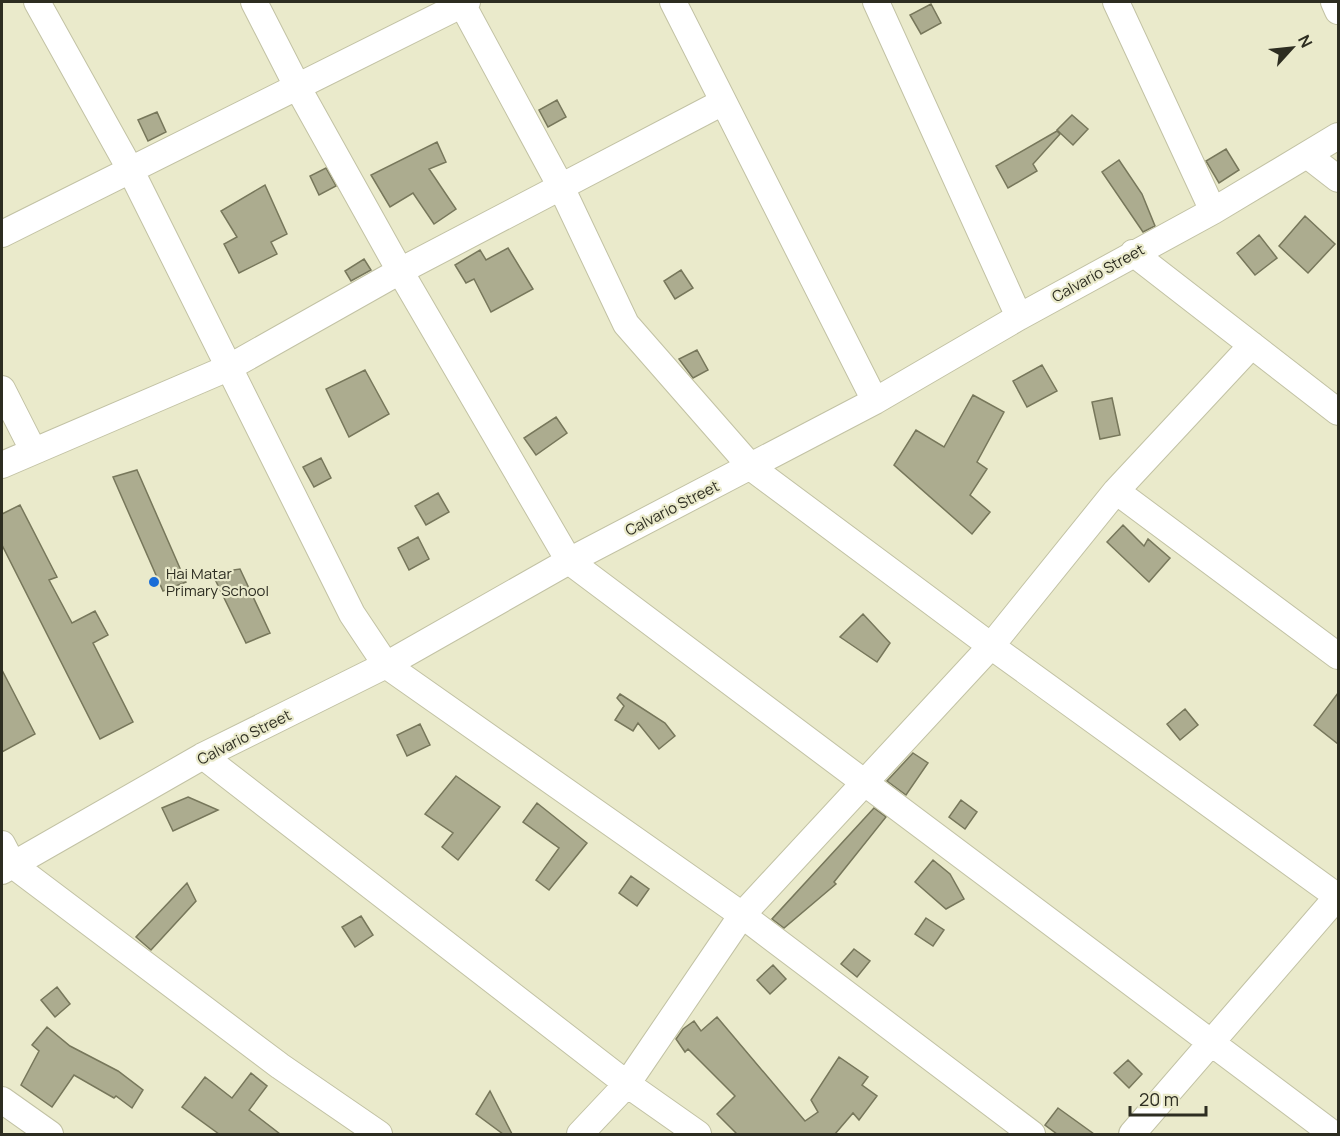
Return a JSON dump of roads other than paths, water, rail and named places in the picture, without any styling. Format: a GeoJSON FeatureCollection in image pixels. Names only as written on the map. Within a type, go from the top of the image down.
{"type":"FeatureCollection","features":[{"type":"Feature","properties":{"kind":"street"},"geometry":{"type":"LineString","coordinates":[[37,2],[130,169],[352,614],[386,665],[742,915],[1032,1134]]}},
{"type":"Feature","properties":{"kind":"street"},"geometry":{"type":"LineString","coordinates":[[254,2],[298,88],[400,271],[569,561],[1333,1134]]}},
{"type":"Feature","properties":{"kind":"street"},"geometry":{"type":"LineString","coordinates":[[2,234],[298,88],[463,2],[561,187],[626,324],[752,468],[991,645],[1338,896],[1132,1134]]}},
{"type":"Feature","properties":{"kind":"street"},"geometry":{"type":"LineString","coordinates":[[673,2],[874,401]]}},
{"type":"Feature","properties":{"kind":"street"},"geometry":{"type":"LineString","coordinates":[[876,2],[1019,317]]}},
{"type":"Feature","properties":{"kind":"street"},"geometry":{"type":"LineString","coordinates":[[1116,2],[1213,211]]}},
{"type":"Feature","properties":{"kind":"street"},"geometry":{"type":"LineString","coordinates":[[1334,2],[1338,10]]}},
{"type":"Feature","properties":{"kind":"street"},"geometry":{"type":"LineString","coordinates":[[2,465],[228,368],[400,271],[723,102]]}},
{"type":"Feature","properties":{"kind":"street","name":"Calvario Street"},"geometry":{"type":"LineString","coordinates":[[5,860],[203,756],[386,665],[569,561],[752,468],[1133,253],[1213,211],[1338,136]]}},
{"type":"Feature","properties":{"kind":"street"},"geometry":{"type":"LineString","coordinates":[[1307,155],[1338,179]]}},
{"type":"Feature","properties":{"kind":"street"},"geometry":{"type":"LineString","coordinates":[[1133,253],[1338,412]]}},
{"type":"Feature","properties":{"kind":"street"},"geometry":{"type":"LineString","coordinates":[[580,1134],[627,1084],[742,915],[991,645],[1116,491],[1252,345]]}},
{"type":"Feature","properties":{"kind":"street"},"geometry":{"type":"LineString","coordinates":[[2,389],[33,450]]}},
{"type":"Feature","properties":{"kind":"street"},"geometry":{"type":"LineString","coordinates":[[1116,491],[1338,656]]}},
{"type":"Feature","properties":{"kind":"street"},"geometry":{"type":"LineString","coordinates":[[203,756],[627,1084],[698,1134]]}},
{"type":"Feature","properties":{"kind":"street"},"geometry":{"type":"LineString","coordinates":[[5,860],[280,1066],[379,1134]]}},
{"type":"Feature","properties":{"kind":"street"},"geometry":{"type":"LineString","coordinates":[[2,1100],[50,1134]]}},
{"type":"Feature","properties":{"kind":"place","name":"Hai Matar Primary School"},"geometry":{"type":"Point","coordinates":[154,582]}}]}
